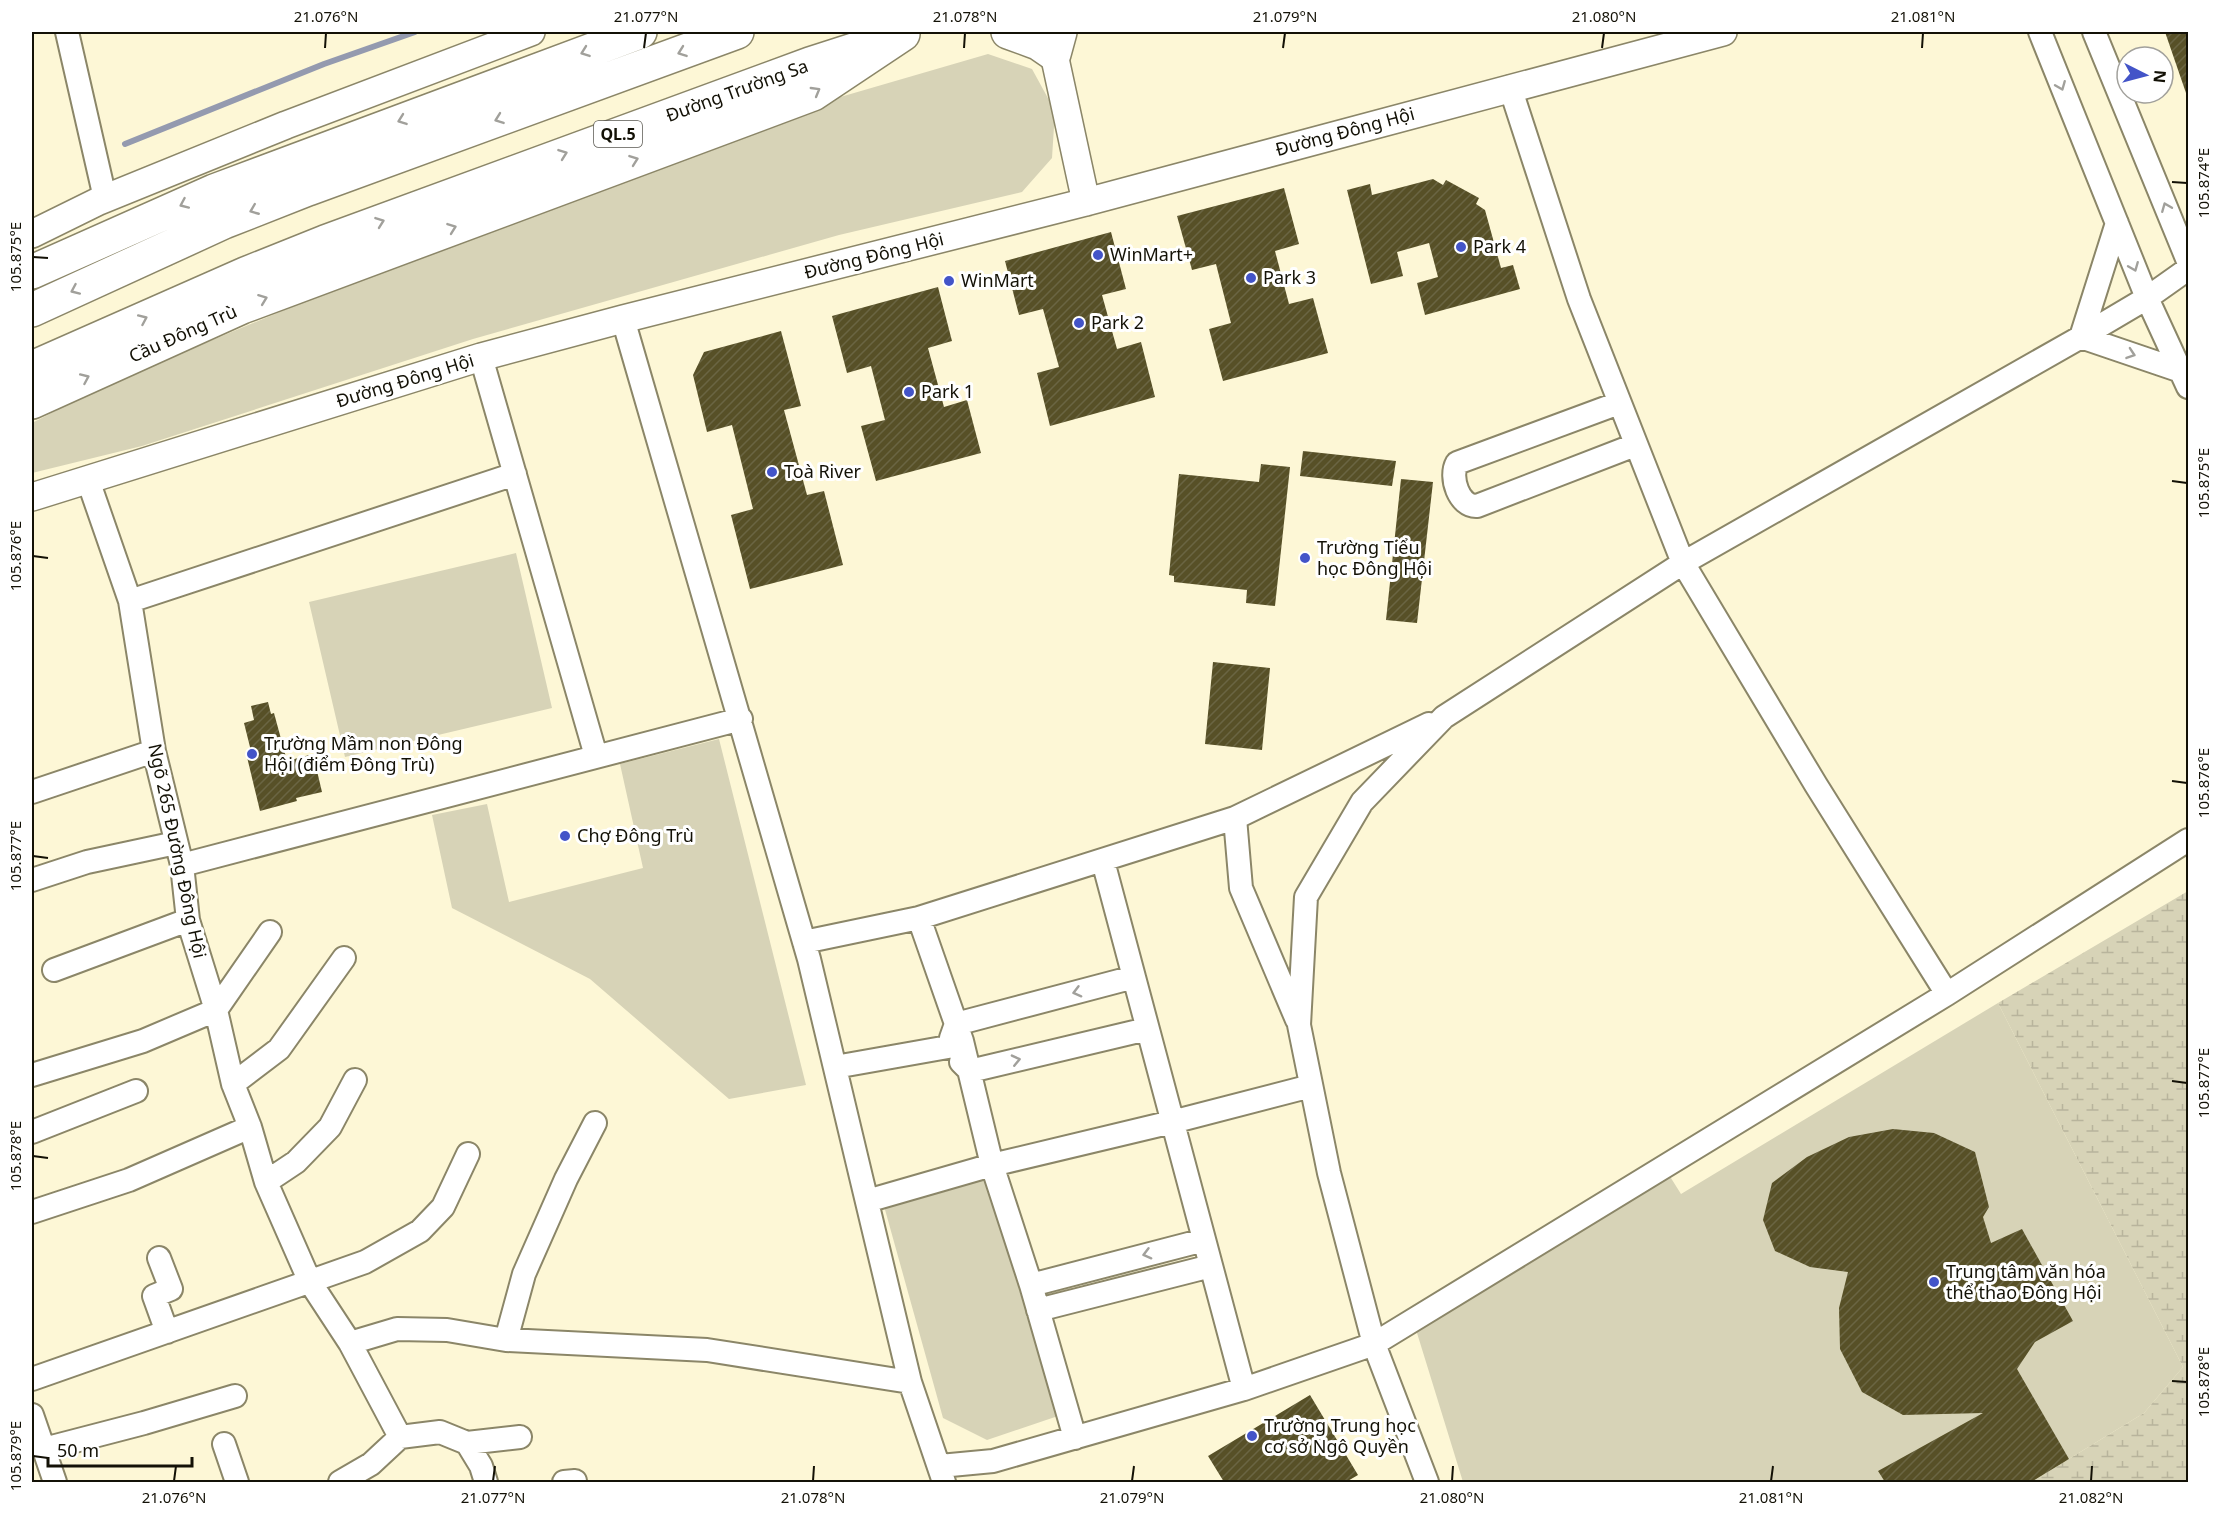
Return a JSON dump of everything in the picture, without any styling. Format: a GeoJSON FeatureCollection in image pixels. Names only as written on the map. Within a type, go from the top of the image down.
{"type":"FeatureCollection","features":[{"type":"Feature","properties":{"kind":"highway"},"geometry":{"type":"LineString","coordinates":[[32,310],[224,222],[302,174],[640,32]]}},
{"type":"Feature","properties":{"kind":"highway"},"geometry":{"type":"LineString","coordinates":[[32,272],[214,191],[302,174],[737,32]]}},
{"type":"Feature","properties":{"kind":"highway"},"geometry":{"type":"LineString","coordinates":[[1008,32],[1038,43],[1057,43]]}},
{"type":"Feature","properties":{"kind":"highway","name":"Đường Trường Sa"},"geometry":{"type":"LineString","coordinates":[[332,256],[810,64],[908,33]]}},
{"type":"Feature","properties":{"kind":"highway","name":"Cầu Đông Trù"},"geometry":{"type":"LineString","coordinates":[[32,368],[245,274],[332,256]]}},
{"type":"Feature","properties":{"kind":"highway","name":"Cầu Đông Trù"},"geometry":{"type":"LineString","coordinates":[[32,402],[242,307],[332,256]]}},
{"type":"Feature","properties":{"kind":"street"},"geometry":{"type":"LineString","coordinates":[[67,32],[105,198]]}},
{"type":"Feature","properties":{"kind":"street"},"geometry":{"type":"LineString","coordinates":[[32,234],[105,198],[286,125],[531,32]]}},
{"type":"Feature","properties":{"kind":"street","name":"Đường Đông Hội"},"geometry":{"type":"LineString","coordinates":[[32,497],[481,357],[1086,202],[1723,32]]}},
{"type":"Feature","properties":{"kind":"street"},"geometry":{"type":"LineString","coordinates":[[2040,32],[2147,298],[2185,379]]}},
{"type":"Feature","properties":{"kind":"street"},"geometry":{"type":"LineString","coordinates":[[2094,32],[2188,261]]}},
{"type":"Feature","properties":{"kind":"street"},"geometry":{"type":"LineString","coordinates":[[1057,43],[1086,202]]}},
{"type":"Feature","properties":{"kind":"street"},"geometry":{"type":"LineString","coordinates":[[1510,87],[1579,298],[1683,564],[1816,785],[1947,994]]}},
{"type":"Feature","properties":{"kind":"street"},"geometry":{"type":"LineString","coordinates":[[2081,337],[2116,223]]}},
{"type":"Feature","properties":{"kind":"street"},"geometry":{"type":"LineString","coordinates":[[804,942],[919,918],[1235,818],[1444,717],[1683,564],[2081,337],[2147,298],[2188,269]]}},
{"type":"Feature","properties":{"kind":"street"},"geometry":{"type":"LineString","coordinates":[[623,319],[804,942],[910,1382],[942,1474],[1244,1389],[1374,1344],[1947,994],[2188,840]]}},
{"type":"Feature","properties":{"kind":"street"},"geometry":{"type":"LineString","coordinates":[[2081,337],[2185,379]]}},
{"type":"Feature","properties":{"kind":"street"},"geometry":{"type":"LineString","coordinates":[[481,357],[596,756]]}},
{"type":"Feature","properties":{"kind":"street"},"geometry":{"type":"LineString","coordinates":[[1619,403],[1457,463],[1453,469],[1453,477],[1464,503],[1469,507],[1477,506],[1635,445]]}},
{"type":"Feature","properties":{"kind":"street"},"geometry":{"type":"LineString","coordinates":[[130,601],[515,474]]}},
{"type":"Feature","properties":{"kind":"street","name":"Ngõ 265 Đường Đông Hội"},"geometry":{"type":"LineString","coordinates":[[88,480],[130,601],[154,751],[182,865],[188,920],[216,1010],[233,1084],[250,1127],[266,1182],[310,1282],[350,1343],[400,1437]]}},
{"type":"Feature","properties":{"kind":"street"},"geometry":{"type":"LineString","coordinates":[[1299,1025],[1306,897],[1362,802],[1444,717]]}},
{"type":"Feature","properties":{"kind":"street"},"geometry":{"type":"LineString","coordinates":[[182,865],[741,719]]}},
{"type":"Feature","properties":{"kind":"street"},"geometry":{"type":"LineString","coordinates":[[32,792],[154,751]]}},
{"type":"Feature","properties":{"kind":"street"},"geometry":{"type":"LineString","coordinates":[[1235,818],[1241,888],[1299,1025],[1329,1173],[1374,1344],[1427,1482]]}},
{"type":"Feature","properties":{"kind":"street"},"geometry":{"type":"LineString","coordinates":[[32,880],[87,862],[176,843]]}},
{"type":"Feature","properties":{"kind":"street"},"geometry":{"type":"LineString","coordinates":[[1103,861],[1244,1389]]}},
{"type":"Feature","properties":{"kind":"street"},"geometry":{"type":"LineString","coordinates":[[919,918],[957,1024],[993,1165],[1031,1285],[1075,1438]]}},
{"type":"Feature","properties":{"kind":"street"},"geometry":{"type":"LineString","coordinates":[[54,970],[188,920]]}},
{"type":"Feature","properties":{"kind":"street"},"geometry":{"type":"LineString","coordinates":[[32,1075],[143,1041],[216,1010],[270,932]]}},
{"type":"Feature","properties":{"kind":"street"},"geometry":{"type":"LineString","coordinates":[[233,1084],[279,1049],[344,958]]}},
{"type":"Feature","properties":{"kind":"street"},"geometry":{"type":"LineString","coordinates":[[957,1024],[1134,977]]}},
{"type":"Feature","properties":{"kind":"street"},"geometry":{"type":"LineString","coordinates":[[948,1047],[957,1024]]}},
{"type":"Feature","properties":{"kind":"street"},"geometry":{"type":"LineString","coordinates":[[970,1071],[1147,1029]]}},
{"type":"Feature","properties":{"kind":"street"},"geometry":{"type":"LineString","coordinates":[[835,1067],[948,1047]]}},
{"type":"Feature","properties":{"kind":"street"},"geometry":{"type":"LineString","coordinates":[[948,1047],[970,1071]]}},
{"type":"Feature","properties":{"kind":"street"},"geometry":{"type":"LineString","coordinates":[[266,1182],[296,1162],[330,1127],[355,1080]]}},
{"type":"Feature","properties":{"kind":"street"},"geometry":{"type":"LineString","coordinates":[[867,1201],[993,1165],[1311,1086]]}},
{"type":"Feature","properties":{"kind":"street"},"geometry":{"type":"LineString","coordinates":[[32,1132],[136,1091]]}},
{"type":"Feature","properties":{"kind":"street"},"geometry":{"type":"LineString","coordinates":[[506,1340],[524,1274],[566,1179],[595,1123]]}},
{"type":"Feature","properties":{"kind":"street"},"geometry":{"type":"LineString","coordinates":[[32,1212],[129,1180],[250,1127]]}},
{"type":"Feature","properties":{"kind":"street"},"geometry":{"type":"LineString","coordinates":[[32,1379],[365,1262],[420,1231],[443,1207],[468,1154]]}},
{"type":"Feature","properties":{"kind":"street"},"geometry":{"type":"LineString","coordinates":[[1031,1285],[1204,1240]]}},
{"type":"Feature","properties":{"kind":"street"},"geometry":{"type":"LineString","coordinates":[[159,1258],[171,1289],[154,1296],[167,1332]]}},
{"type":"Feature","properties":{"kind":"street"},"geometry":{"type":"LineString","coordinates":[[1038,1310],[1210,1266]]}},
{"type":"Feature","properties":{"kind":"street"},"geometry":{"type":"LineString","coordinates":[[350,1343],[397,1329],[447,1330],[506,1340],[706,1350],[910,1382]]}},
{"type":"Feature","properties":{"kind":"street"},"geometry":{"type":"LineString","coordinates":[[44,1449],[235,1396]]}},
{"type":"Feature","properties":{"kind":"street"},"geometry":{"type":"LineString","coordinates":[[32,1415],[55,1482]]}},
{"type":"Feature","properties":{"kind":"street"},"geometry":{"type":"LineString","coordinates":[[340,1482],[371,1464],[400,1437],[440,1432],[467,1443],[520,1437]]}},
{"type":"Feature","properties":{"kind":"street"},"geometry":{"type":"LineString","coordinates":[[467,1443],[481,1466],[486,1482]]}},
{"type":"Feature","properties":{"kind":"street"},"geometry":{"type":"LineString","coordinates":[[224,1444],[237,1482]]}},
{"type":"Feature","properties":{"kind":"green space"},"geometry":{"type":"Polygon","coordinates":[[[988,54],[1032,69],[1055,111],[1052,158],[1022,192],[839,235],[473,339],[142,446],[32,473],[32,423],[112,382],[361,278],[830,100],[988,54]]]}},
{"type":"Feature","properties":{"kind":"green space"},"geometry":{"type":"Polygon","coordinates":[[[516,553],[552,708],[345,757],[309,602],[516,553]]]}},
{"type":"Feature","properties":{"kind":"green space"},"geometry":{"type":"Polygon","coordinates":[[[719,739],[806,1085],[729,1099],[590,979],[452,908],[432,815],[487,804],[509,902],[643,868],[620,764],[719,739]]]}},
{"type":"Feature","properties":{"kind":"green space"},"geometry":{"type":"Polygon","coordinates":[[[2188,891],[2188,1482],[2031,1482],[2144,1413],[2183,1367],[1998,1003],[2188,891]]]}},
{"type":"Feature","properties":{"kind":"green space","name":"Trung tâm văn hóa thể thao Đông Hội"},"geometry":{"type":"Polygon","coordinates":[[[1998,1003],[2183,1367],[2144,1413],[2031,1482],[1463,1482],[1413,1320],[1664,1167],[1681,1194],[1998,1003]]]}},
{"type":"Feature","properties":{"kind":"green space"},"geometry":{"type":"Polygon","coordinates":[[[985,1178],[1058,1416],[987,1440],[943,1418],[884,1206],[985,1178]]]}},
{"type":"Feature","properties":{"kind":"building"},"geometry":{"type":"Polygon","coordinates":[[[2165,32],[2188,32],[2188,92],[2186,93],[2175,61],[2175,45],[2169,45],[2165,32]]]}},
{"type":"Feature","properties":{"kind":"building","name":"Park 4"},"geometry":{"type":"Polygon","coordinates":[[[1433,179],[1443,185],[1446,180],[1479,198],[1476,204],[1485,210],[1501,268],[1513,265],[1520,289],[1425,315],[1417,283],[1438,277],[1429,243],[1397,252],[1403,276],[1371,284],[1347,190],[1370,184],[1372,195],[1433,179]]]}},
{"type":"Feature","properties":{"kind":"building","name":"Park 3"},"geometry":{"type":"Polygon","coordinates":[[[1284,188],[1299,244],[1275,251],[1289,304],[1313,298],[1328,353],[1223,381],[1209,329],[1231,323],[1216,264],[1192,270],[1177,216],[1284,188]]]}},
{"type":"Feature","properties":{"kind":"building","name":"Park 2"},"geometry":{"type":"Polygon","coordinates":[[[1111,232],[1126,289],[1102,295],[1117,349],[1141,342],[1155,397],[1050,426],[1037,373],[1059,367],[1043,309],[1019,315],[1005,261],[1111,232]]]}},
{"type":"Feature","properties":{"kind":"building","name":"Park 1"},"geometry":{"type":"Polygon","coordinates":[[[938,287],[952,341],[928,348],[944,407],[967,400],[981,453],[876,481],[861,426],[885,420],[871,366],[847,373],[832,316],[938,287]]]}},
{"type":"Feature","properties":{"kind":"building","name":"Toà River"},"geometry":{"type":"Polygon","coordinates":[[[781,331],[801,406],[784,410],[807,495],[824,491],[843,565],[750,589],[731,515],[753,509],[732,425],[707,432],[693,375],[704,352],[781,331]]]}},
{"type":"Feature","properties":{"kind":"building"},"geometry":{"type":"Polygon","coordinates":[[[1303,451],[1396,461],[1392,486],[1300,476],[1303,451]]]}},
{"type":"Feature","properties":{"kind":"building"},"geometry":{"type":"Polygon","coordinates":[[[1261,464],[1290,467],[1275,606],[1246,603],[1247,590],[1174,582],[1174,576],[1169,575],[1179,474],[1259,482],[1261,464]]]}},
{"type":"Feature","properties":{"kind":"building"},"geometry":{"type":"Polygon","coordinates":[[[1401,479],[1433,482],[1417,623],[1386,620],[1401,479]]]}},
{"type":"Feature","properties":{"kind":"building"},"geometry":{"type":"Polygon","coordinates":[[[1213,662],[1270,668],[1262,750],[1205,744],[1213,662]]]}},
{"type":"Feature","properties":{"kind":"building"},"geometry":{"type":"Polygon","coordinates":[[[268,702],[271,714],[274,713],[287,761],[313,754],[322,792],[296,798],[297,801],[260,811],[247,757],[252,755],[244,723],[254,720],[251,706],[268,702]]]}},
{"type":"Feature","properties":{"kind":"building","name":"Trung tâm văn hóa thể thao Đông Hội"},"geometry":{"type":"Polygon","coordinates":[[[1893,1129],[1934,1133],[1975,1152],[1989,1207],[1983,1217],[1991,1243],[2022,1229],[2073,1321],[2035,1342],[2017,1369],[2069,1459],[2031,1482],[1885,1482],[1878,1471],[1983,1413],[1903,1415],[1862,1392],[1840,1349],[1839,1308],[1848,1272],[1810,1267],[1775,1251],[1763,1220],[1772,1183],[1807,1157],[1849,1137],[1893,1129]]]}},
{"type":"Feature","properties":{"kind":"building"},"geometry":{"type":"Polygon","coordinates":[[[1310,1395],[1358,1475],[1346,1482],[1224,1482],[1208,1456],[1310,1395]]]}},
{"type":"Feature","properties":{"kind":"waterway"},"geometry":{"type":"LineString","coordinates":[[125,144],[324,64],[415,32]]}},
{"type":"Feature","properties":{"kind":"place","name":"Park 4"},"geometry":{"type":"Point","coordinates":[1461,247]}},
{"type":"Feature","properties":{"kind":"place","name":"WinMart+"},"geometry":{"type":"Point","coordinates":[1098,255]}},
{"type":"Feature","properties":{"kind":"place","name":"Park 3"},"geometry":{"type":"Point","coordinates":[1251,278]}},
{"type":"Feature","properties":{"kind":"place","name":"WinMart"},"geometry":{"type":"Point","coordinates":[949,281]}},
{"type":"Feature","properties":{"kind":"place","name":"Park 2"},"geometry":{"type":"Point","coordinates":[1079,323]}},
{"type":"Feature","properties":{"kind":"place","name":"Park 1"},"geometry":{"type":"Point","coordinates":[909,392]}},
{"type":"Feature","properties":{"kind":"place","name":"Toà River"},"geometry":{"type":"Point","coordinates":[772,472]}},
{"type":"Feature","properties":{"kind":"place","name":"Trường Tiểu học Đông Hội"},"geometry":{"type":"Point","coordinates":[1305,558]}},
{"type":"Feature","properties":{"kind":"place","name":"Trường Mầm non Đông Hội (điểm Đông Trù)"},"geometry":{"type":"Point","coordinates":[252,754]}},
{"type":"Feature","properties":{"kind":"place","name":"Chợ Đông Trù"},"geometry":{"type":"Point","coordinates":[565,836]}},
{"type":"Feature","properties":{"kind":"place","name":"Trung tâm văn hóa thể thao Đông Hội"},"geometry":{"type":"Point","coordinates":[1934,1282]}},
{"type":"Feature","properties":{"kind":"place","name":"Trường Trung học cơ sở Ngô Quyền"},"geometry":{"type":"Point","coordinates":[1252,1436]}}]}
